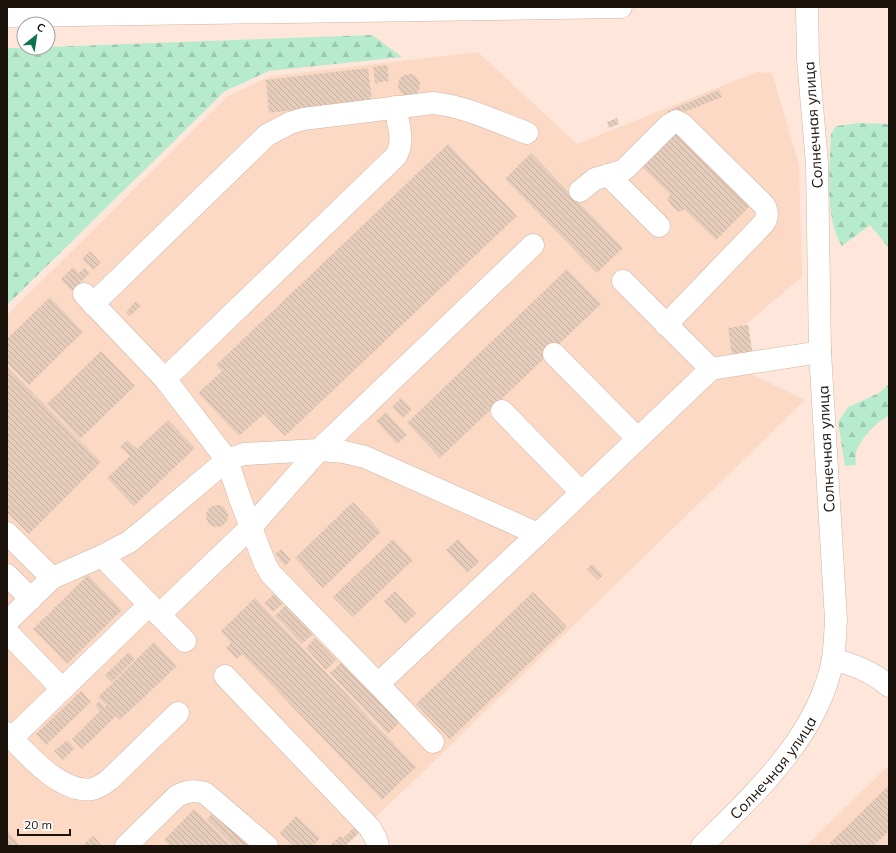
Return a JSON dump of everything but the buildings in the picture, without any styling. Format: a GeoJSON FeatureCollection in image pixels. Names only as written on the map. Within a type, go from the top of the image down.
{"type":"FeatureCollection","features":[{"type":"Feature","properties":{"kind":"street"},"geometry":{"type":"LineString","coordinates":[[7,16],[621,7]]}},
{"type":"Feature","properties":{"kind":"street","name":"Солнечная улица"},"geometry":{"type":"LineString","coordinates":[[702,846],[756,792],[791,750],[816,709],[832,660],[836,620],[820,352],[817,164],[808,59],[807,7]]}},
{"type":"Feature","properties":{"kind":"street"},"geometry":{"type":"LineString","coordinates":[[433,742],[271,574],[265,564],[227,460],[165,379],[88,299],[267,135],[303,118],[433,103],[446,104],[527,133]]}},
{"type":"Feature","properties":{"kind":"street"},"geometry":{"type":"LineString","coordinates":[[165,379],[396,156],[400,149],[401,143],[395,107]]}},
{"type":"Feature","properties":{"kind":"street"},"geometry":{"type":"LineString","coordinates":[[580,191],[595,179],[626,168],[669,125],[674,122],[679,122],[767,209],[767,219],[764,223],[666,325]]}},
{"type":"Feature","properties":{"kind":"street"},"geometry":{"type":"LineString","coordinates":[[608,175],[659,226]]}},
{"type":"Feature","properties":{"kind":"street"},"geometry":{"type":"LineString","coordinates":[[178,713],[110,779],[101,786],[91,789],[69,785],[56,778],[44,770],[9,735],[251,527],[319,450],[533,245]]}},
{"type":"Feature","properties":{"kind":"street"},"geometry":{"type":"LineString","coordinates":[[623,281],[710,369]]}},
{"type":"Feature","properties":{"kind":"street"},"geometry":{"type":"LineString","coordinates":[[378,684],[538,534],[710,369],[820,352]]}},
{"type":"Feature","properties":{"kind":"street"},"geometry":{"type":"LineString","coordinates":[[554,354],[637,438]]}},
{"type":"Feature","properties":{"kind":"street"},"geometry":{"type":"LineString","coordinates":[[502,411],[581,492]]}},
{"type":"Feature","properties":{"kind":"street"},"geometry":{"type":"LineString","coordinates":[[7,622],[52,578],[102,556],[129,542],[227,460],[244,454],[319,450],[344,452],[365,458],[538,534]]}},
{"type":"Feature","properties":{"kind":"street"},"geometry":{"type":"LineString","coordinates":[[7,533],[52,578]]}},
{"type":"Feature","properties":{"kind":"street"},"geometry":{"type":"LineString","coordinates":[[102,556],[185,641]]}},
{"type":"Feature","properties":{"kind":"street"},"geometry":{"type":"LineString","coordinates":[[7,575],[30,599]]}},
{"type":"Feature","properties":{"kind":"street"},"geometry":{"type":"LineString","coordinates":[[7,632],[62,689]]}},
{"type":"Feature","properties":{"kind":"street"},"geometry":{"type":"LineString","coordinates":[[832,660],[846,662],[866,670],[889,686]]}},
{"type":"Feature","properties":{"kind":"street"},"geometry":{"type":"LineString","coordinates":[[225,676],[370,828],[376,838],[378,846]]}},
{"type":"Feature","properties":{"kind":"street"},"geometry":{"type":"LineString","coordinates":[[132,844],[177,796],[186,792],[196,791],[205,793],[268,846]]}},
{"type":"Feature","properties":{"kind":"shaded area"},"geometry":{"type":"Polygon","coordinates":[[[478,52],[577,144],[757,72],[772,73],[799,165],[802,277],[745,325],[748,325],[755,369],[751,374],[805,400],[345,846],[7,846],[7,315],[228,96],[271,76],[478,52]]]}},
{"type":"Feature","properties":{"kind":"shaded area"},"geometry":{"type":"Polygon","coordinates":[[[889,765],[889,846],[806,846],[889,765]]]}},
{"type":"Feature","properties":{"kind":"green space"},"geometry":{"type":"Polygon","coordinates":[[[372,35],[402,57],[269,71],[225,91],[7,305],[7,48],[16,48],[16,56],[56,56],[56,47],[372,35]]]}},
{"type":"Feature","properties":{"kind":"green space"},"geometry":{"type":"Polygon","coordinates":[[[860,123],[889,124],[889,248],[870,225],[842,246],[836,234],[830,207],[829,192],[831,134],[836,126],[860,123]]]}},
{"type":"Feature","properties":{"kind":"green space"},"geometry":{"type":"Polygon","coordinates":[[[889,384],[889,416],[874,426],[861,442],[856,454],[856,465],[845,466],[838,422],[848,407],[879,393],[889,384]]]}}]}
